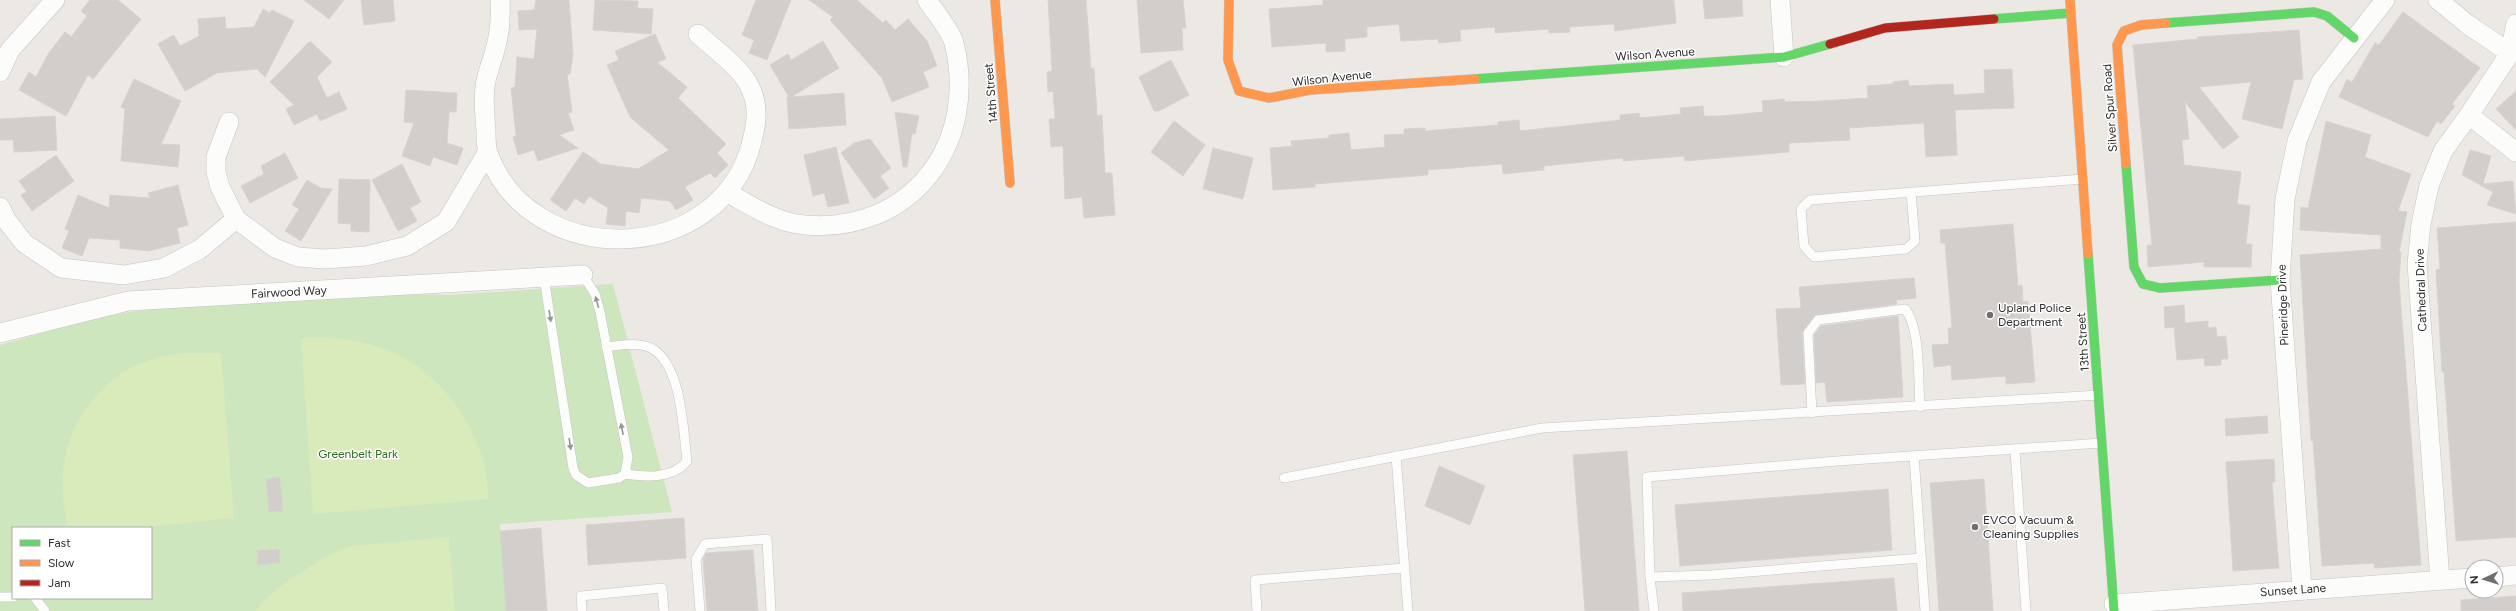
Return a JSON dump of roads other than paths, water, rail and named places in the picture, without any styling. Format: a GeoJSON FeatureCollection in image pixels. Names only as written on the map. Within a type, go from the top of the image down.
{"type":"FeatureCollection","features":[{"type":"Feature","properties":{"kind":"street"},"geometry":{"type":"LineString","coordinates":[[0,72],[5,46],[55,0]]}},
{"type":"Feature","properties":{"kind":"street"},"geometry":{"type":"LineString","coordinates":[[500,0],[501,20],[485,86],[488,152],[503,182],[530,211],[567,231],[611,239],[643,239],[673,231],[698,217],[728,193],[750,150],[757,116],[756,101],[742,74],[698,34]]}},
{"type":"Feature","properties":{"kind":"street"},"geometry":{"type":"LineString","coordinates":[[728,193],[776,219],[804,225],[828,226],[849,224],[880,212],[900,202],[920,185],[941,159],[953,133],[959,104],[958,73],[954,42],[926,0]]}},
{"type":"Feature","properties":{"kind":"street","name":"14th Street"},"geometry":{"type":"LineString","coordinates":[[995,0],[1010,183]]}},
{"type":"Feature","properties":{"kind":"street","name":"Wilson Avenue"},"geometry":{"type":"LineString","coordinates":[[1229,0],[1228,60],[1239,91],[1269,98],[1310,90],[1784,57],[1885,28],[2071,13]]}},
{"type":"Feature","properties":{"kind":"street"},"geometry":{"type":"LineString","coordinates":[[1780,0],[1784,57]]}},
{"type":"Feature","properties":{"kind":"street","name":"13th Street"},"geometry":{"type":"LineString","coordinates":[[2070,0],[2114,608]]}},
{"type":"Feature","properties":{"kind":"street","name":"Pineridge Drive"},"geometry":{"type":"LineString","coordinates":[[2302,589],[2280,280],[2285,199],[2297,141],[2321,82],[2385,0]]}},
{"type":"Feature","properties":{"kind":"street"},"geometry":{"type":"LineString","coordinates":[[2438,0],[2467,24],[2510,53]]}},
{"type":"Feature","properties":{"kind":"street","name":"Silver Spur Road"},"geometry":{"type":"LineString","coordinates":[[2280,280],[2160,288],[2143,284],[2134,267],[2117,46],[2124,31],[2141,25],[2314,12],[2327,16],[2354,38]]}},
{"type":"Feature","properties":{"kind":"street","name":"Cathedral Drive"},"geometry":{"type":"LineString","coordinates":[[2440,580],[2417,264],[2421,224],[2429,186],[2443,151],[2510,53],[2516,24]]}},
{"type":"Feature","properties":{"kind":"street"},"geometry":{"type":"LineString","coordinates":[[2469,115],[2516,152]]}},
{"type":"Feature","properties":{"kind":"street"},"geometry":{"type":"LineString","coordinates":[[229,122],[216,157],[216,172],[220,187],[236,219],[275,248],[298,257],[325,259],[366,256],[406,246],[446,222],[488,152]]}},
{"type":"Feature","properties":{"kind":"street"},"geometry":{"type":"LineString","coordinates":[[0,208],[7,221],[24,243],[61,268],[124,275],[164,268],[200,249],[236,219]]}},
{"type":"Feature","properties":{"kind":"street","name":"Fairwood Way"},"geometry":{"type":"LineString","coordinates":[[0,334],[128,301],[583,275]]}},
{"type":"Feature","properties":{"kind":"street"},"geometry":{"type":"LineString","coordinates":[[2504,576],[2516,575]]}},
{"type":"Feature","properties":{"kind":"street","name":"Sunset Lane"},"geometry":{"type":"LineString","coordinates":[[2114,608],[2302,589],[2464,578]]}},
{"type":"Feature","properties":{"kind":"lane"},"geometry":{"type":"LineString","coordinates":[[1911,192],[1915,241],[1906,249],[1814,257],[1804,246],[1801,209],[1810,200],[1911,192],[2084,179]]}},
{"type":"Feature","properties":{"kind":"lane"},"geometry":{"type":"LineString","coordinates":[[544,277],[576,475],[588,483],[619,478],[624,474],[628,457],[595,294],[583,275]]}},
{"type":"Feature","properties":{"kind":"lane"},"geometry":{"type":"LineString","coordinates":[[1812,413],[1808,333],[1811,326],[1818,320],[1905,309],[1911,316],[1915,332],[1920,407]]}},
{"type":"Feature","properties":{"kind":"lane"},"geometry":{"type":"LineString","coordinates":[[606,346],[635,344],[648,347],[662,357],[671,368],[678,393],[687,461],[681,468],[672,473],[641,476],[624,474]]}},
{"type":"Feature","properties":{"kind":"lane"},"geometry":{"type":"LineString","coordinates":[[1284,478],[1542,428],[1920,407],[2099,395]]}},
{"type":"Feature","properties":{"kind":"lane"},"geometry":{"type":"LineString","coordinates":[[1654,611],[1650,577],[1647,478],[1914,456],[2102,443]]}},
{"type":"Feature","properties":{"kind":"lane"},"geometry":{"type":"LineString","coordinates":[[2015,450],[2026,611]]}},
{"type":"Feature","properties":{"kind":"lane"},"geometry":{"type":"LineString","coordinates":[[1396,456],[1408,611]]}},
{"type":"Feature","properties":{"kind":"lane"},"geometry":{"type":"LineString","coordinates":[[1914,456],[1925,611]]}},
{"type":"Feature","properties":{"kind":"lane"},"geometry":{"type":"LineString","coordinates":[[700,611],[696,559],[705,544],[767,539],[771,611]]}},
{"type":"Feature","properties":{"kind":"lane"},"geometry":{"type":"LineString","coordinates":[[1650,577],[1712,575],[1921,558]]}},
{"type":"Feature","properties":{"kind":"lane"},"geometry":{"type":"LineString","coordinates":[[1258,611],[1255,580],[1404,568]]}},
{"type":"Feature","properties":{"kind":"lane"},"geometry":{"type":"LineString","coordinates":[[582,611],[581,596],[662,588],[664,611]]}},
{"type":"Feature","properties":{"kind":"lane"},"geometry":{"type":"LineString","coordinates":[[0,597],[12,597]]}},
{"type":"Feature","properties":{"kind":"lane"},"geometry":{"type":"LineString","coordinates":[[36,599],[45,611]]}},
{"type":"Feature","properties":{"kind":"place","name":"Upland Police Department"},"geometry":{"type":"Point","coordinates":[1990,315]}},
{"type":"Feature","properties":{"kind":"place","name":"EVCO Vacuum & Cleaning Supplies"},"geometry":{"type":"Point","coordinates":[1975,527]}},
{"type":"Feature","properties":{"kind":"park label","name":"Greenbelt Park"},"geometry":{"type":"Point","coordinates":[358,454]}}]}
